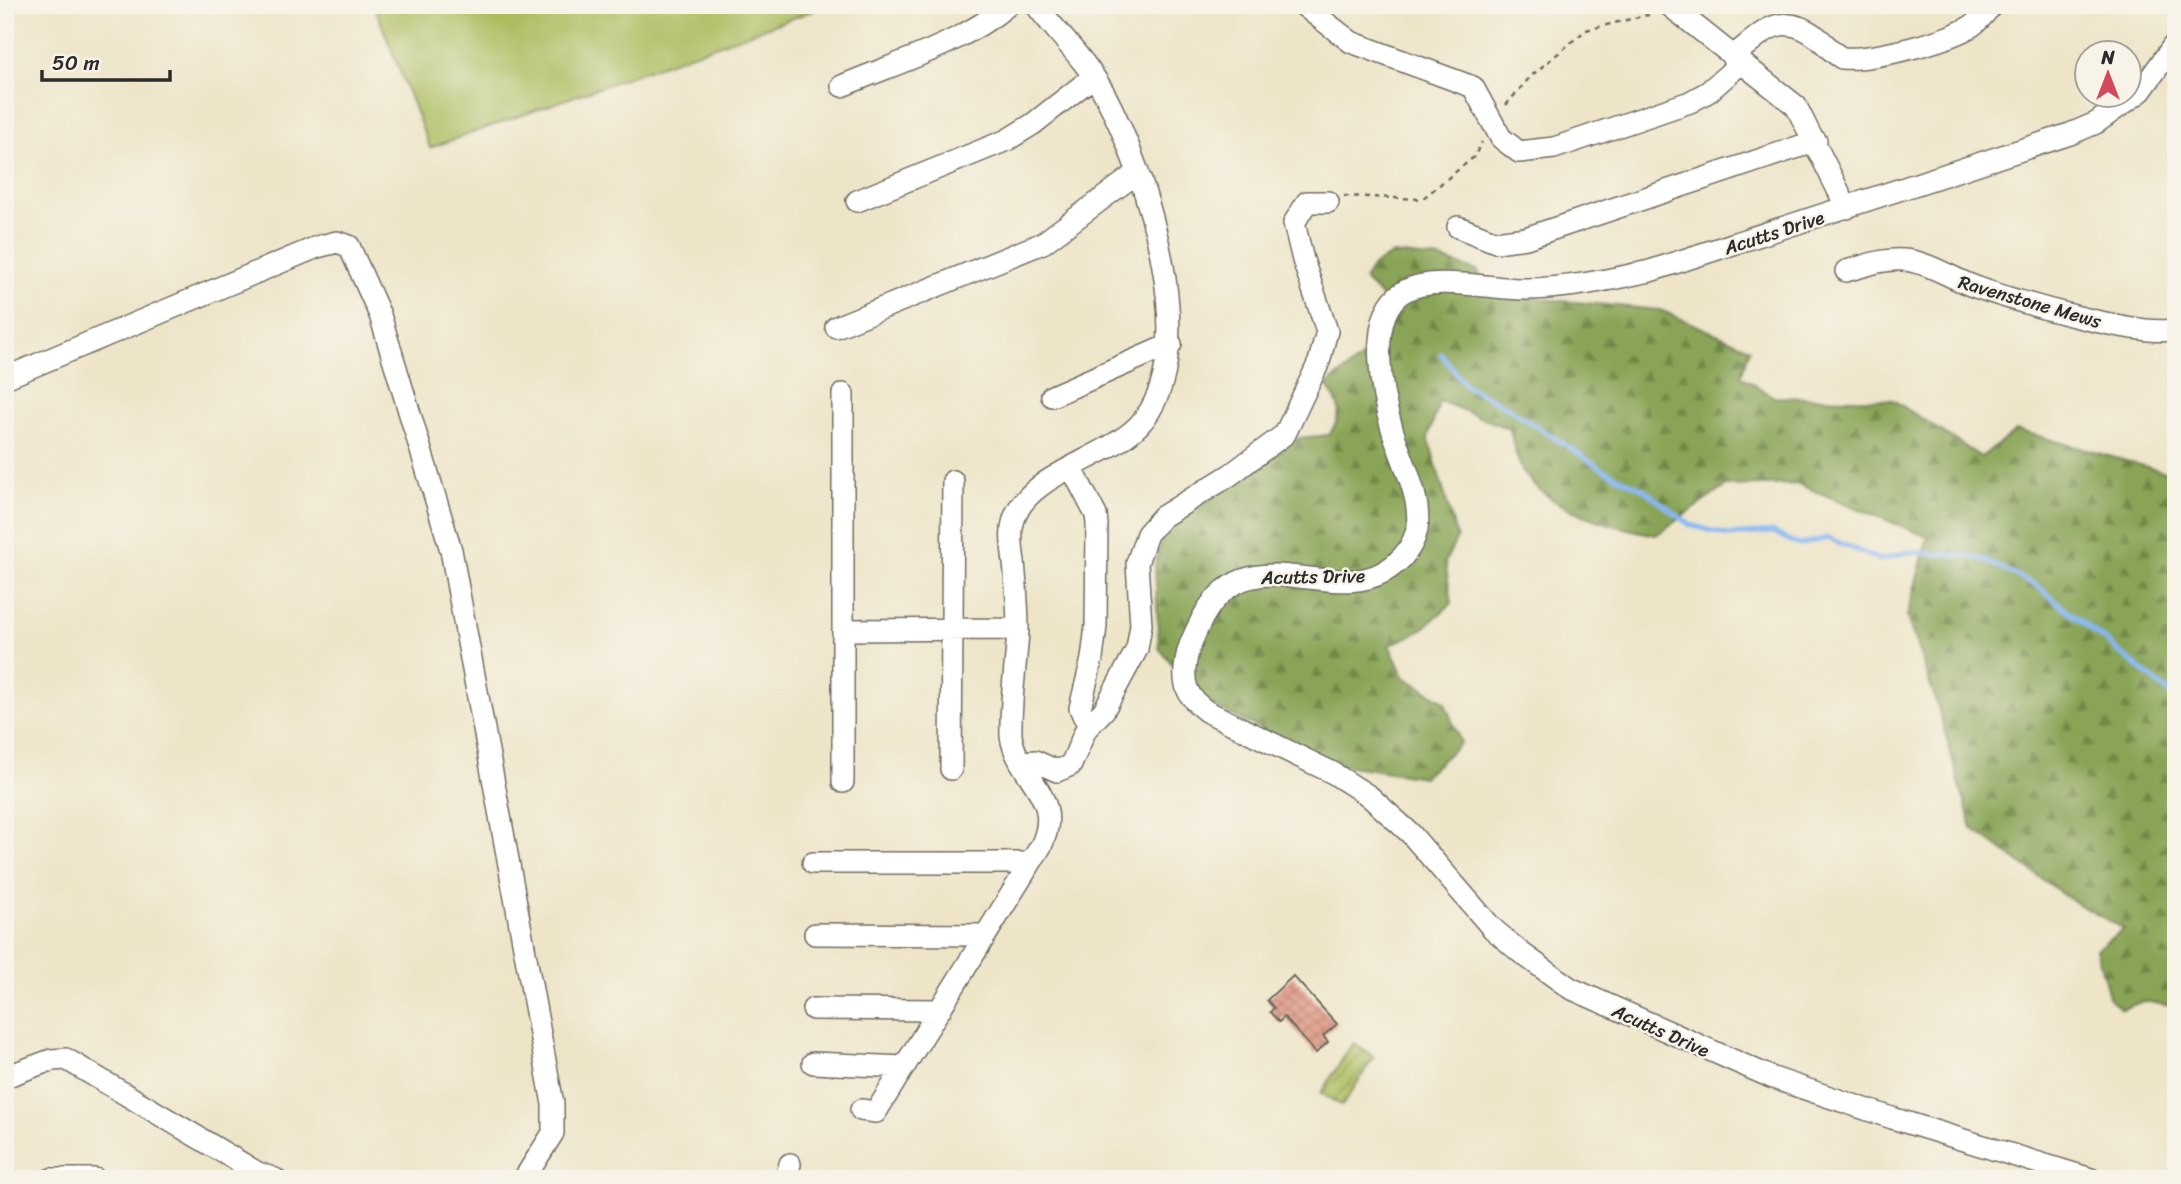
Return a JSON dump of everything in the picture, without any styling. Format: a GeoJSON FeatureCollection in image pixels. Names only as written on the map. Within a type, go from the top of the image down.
{"type":"FeatureCollection","features":[{"type":"Feature","properties":{"kind":"street"},"geometry":{"type":"LineString","coordinates":[[842,86],[946,44],[983,25],[1008,5]]}},
{"type":"Feature","properties":{"kind":"street"},"geometry":{"type":"LineString","coordinates":[[861,1110],[876,1112],[1045,838],[1050,819],[1045,802],[1013,744],[1011,726],[1018,628],[1012,536],[1014,520],[1029,496],[1125,437],[1147,414],[1162,389],[1171,344],[1166,286],[1138,172],[1128,143],[1093,77],[1036,5]]}},
{"type":"Feature","properties":{"kind":"street"},"geometry":{"type":"LineString","coordinates":[[1303,5],[1351,42],[1473,88],[1501,138],[1514,150],[1524,153],[1545,150],[1701,98],[1768,29],[1787,22],[1806,29],[1842,58],[1869,57],[1962,30],[1976,22],[1992,5]]}},
{"type":"Feature","properties":{"kind":"street"},"geometry":{"type":"LineString","coordinates":[[1675,11],[1789,99],[1816,141],[1847,208]]}},
{"type":"Feature","properties":{"kind":"street","name":"Acutts Drive"},"geometry":{"type":"LineString","coordinates":[[2091,1179],[1892,1118],[1773,1078],[1570,988],[1492,928],[1410,833],[1369,796],[1333,773],[1206,711],[1189,696],[1184,672],[1187,654],[1206,612],[1234,581],[1258,575],[1365,578],[1391,568],[1411,544],[1417,528],[1416,502],[1391,429],[1380,370],[1381,327],[1394,299],[1407,290],[1430,285],[1524,289],[1614,279],[1650,271],[1847,208],[2096,123],[2141,91],[2176,42]]}},
{"type":"Feature","properties":{"kind":"street"},"geometry":{"type":"LineString","coordinates":[[857,201],[1007,140],[1034,124],[1093,77]]}},
{"type":"Feature","properties":{"kind":"street"},"geometry":{"type":"LineString","coordinates":[[1458,227],[1496,242],[1518,239],[1816,141]]}},
{"type":"Feature","properties":{"kind":"street"},"geometry":{"type":"LineString","coordinates":[[836,327],[1043,243],[1138,172]]}},
{"type":"Feature","properties":{"kind":"street"},"geometry":{"type":"LineString","coordinates":[[1023,762],[1035,761],[1054,770],[1066,768],[1074,762],[1083,735],[1104,710],[1137,649],[1141,625],[1137,564],[1147,534],[1162,517],[1230,475],[1285,434],[1293,421],[1328,337],[1294,223],[1307,202],[1328,202]]}},
{"type":"Feature","properties":{"kind":"street"},"geometry":{"type":"LineString","coordinates":[[5,378],[317,247],[337,242],[349,246],[380,315],[444,527],[476,678],[552,1104],[553,1133],[524,1179]]}},
{"type":"Feature","properties":{"kind":"street","name":"Ravenstone Mews"},"geometry":{"type":"LineString","coordinates":[[1846,271],[1882,261],[1905,260],[1920,263],[1976,288],[2097,320],[2146,332],[2176,329]]}},
{"type":"Feature","properties":{"kind":"street"},"geometry":{"type":"LineString","coordinates":[[1052,396],[1171,344]]}},
{"type":"Feature","properties":{"kind":"street"},"geometry":{"type":"LineString","coordinates":[[843,394],[843,782]]}},
{"type":"Feature","properties":{"kind":"street"},"geometry":{"type":"LineString","coordinates":[[1072,468],[1096,515],[1097,524],[1096,626],[1092,659],[1080,708],[1084,717],[1092,723]]}},
{"type":"Feature","properties":{"kind":"street"},"geometry":{"type":"LineString","coordinates":[[951,769],[953,481]]}},
{"type":"Feature","properties":{"kind":"street"},"geometry":{"type":"LineString","coordinates":[[844,630],[1018,628]]}},
{"type":"Feature","properties":{"kind":"street"},"geometry":{"type":"LineString","coordinates":[[813,863],[1030,863]]}},
{"type":"Feature","properties":{"kind":"street"},"geometry":{"type":"LineString","coordinates":[[816,933],[985,935]]}},
{"type":"Feature","properties":{"kind":"street"},"geometry":{"type":"LineString","coordinates":[[813,1009],[940,1010]]}},
{"type":"Feature","properties":{"kind":"street"},"geometry":{"type":"LineString","coordinates":[[5,1077],[51,1060],[66,1059],[258,1173],[275,1179]]}},
{"type":"Feature","properties":{"kind":"street"},"geometry":{"type":"LineString","coordinates":[[813,1063],[904,1067]]}},
{"type":"Feature","properties":{"kind":"street"},"geometry":{"type":"LineString","coordinates":[[51,1179],[94,1179]]}},
{"type":"Feature","properties":{"kind":"path"},"geometry":{"type":"LineString","coordinates":[[1328,202],[1345,195],[1422,199],[1474,157],[1493,120],[1531,76],[1586,30],[1647,15],[1674,23],[1675,11]]}},
{"type":"Feature","properties":{"kind":"green space"},"geometry":{"type":"Polygon","coordinates":[[[374,5],[829,5],[430,148],[374,5]]]}},
{"type":"Feature","properties":{"kind":"green space"},"geometry":{"type":"Polygon","coordinates":[[[1393,254],[1440,259],[1478,271],[1488,294],[1660,310],[1750,348],[1741,376],[1774,397],[1893,400],[1981,457],[2017,430],[2176,475],[2176,1007],[2144,1001],[2122,1009],[2110,1000],[2096,949],[2124,929],[2074,902],[1972,828],[1937,704],[1907,617],[1928,537],[1798,484],[1726,486],[1656,535],[1639,532],[1582,515],[1548,496],[1534,485],[1523,471],[1510,429],[1440,401],[1428,437],[1457,538],[1445,562],[1452,603],[1419,632],[1389,645],[1404,677],[1444,701],[1461,743],[1423,777],[1330,763],[1203,701],[1159,648],[1155,564],[1165,531],[1299,438],[1329,435],[1337,421],[1339,410],[1326,385],[1359,360],[1400,314],[1364,280],[1373,266],[1393,254]]]}},
{"type":"Feature","properties":{"kind":"green space"},"geometry":{"type":"Polygon","coordinates":[[[1353,1043],[1374,1057],[1342,1106],[1321,1093],[1353,1043]]]}},
{"type":"Feature","properties":{"kind":"building"},"geometry":{"type":"Polygon","coordinates":[[[1293,976],[1337,1024],[1323,1036],[1328,1042],[1316,1053],[1284,1017],[1279,1022],[1270,1012],[1274,1008],[1267,1000],[1293,976]]]}},
{"type":"Feature","properties":{"kind":"waterway"},"geometry":{"type":"LineString","coordinates":[[1441,354],[1465,385],[1508,408],[1604,470],[1643,489],[1690,525],[1727,535],[1773,532],[1799,545],[1828,538],[1880,560],[1908,552],[1977,557],[2036,585],[2176,698]]}}]}
